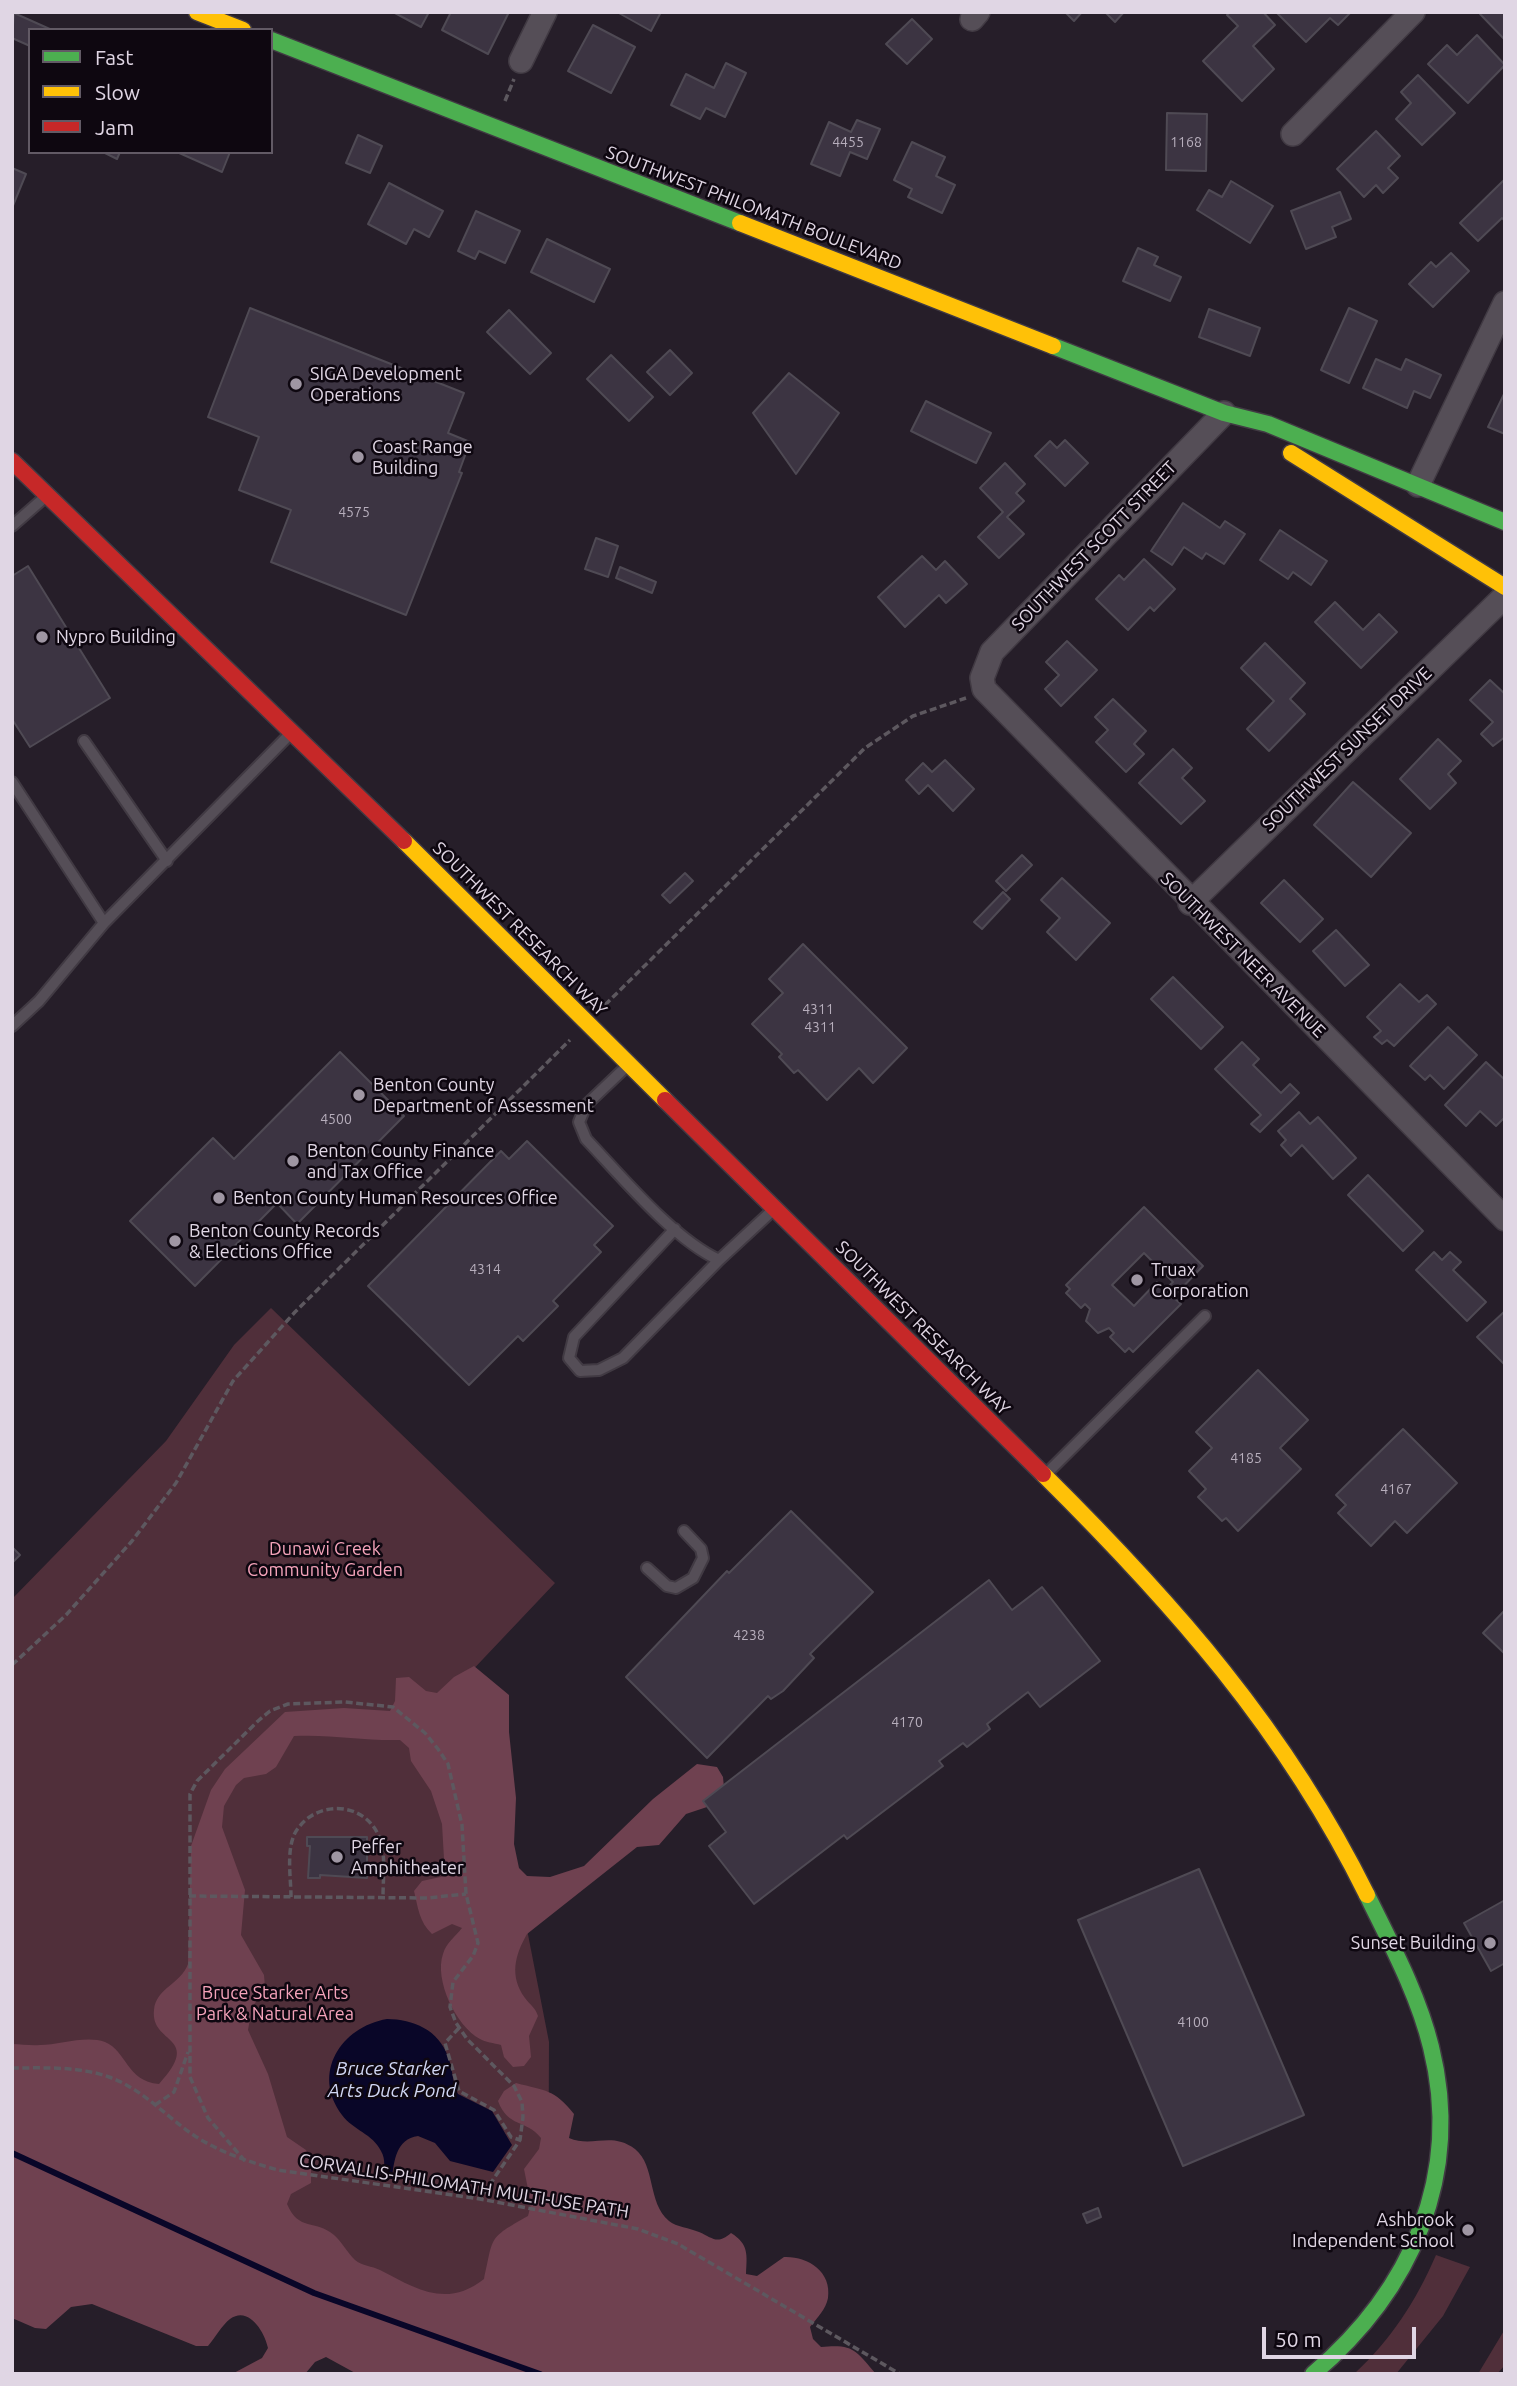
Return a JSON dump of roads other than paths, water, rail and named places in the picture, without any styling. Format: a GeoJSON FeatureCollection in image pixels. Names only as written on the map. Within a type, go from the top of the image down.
{"type":"FeatureCollection","features":[{"type":"Feature","properties":{"kind":"main road"},"geometry":{"type":"LineString","coordinates":[[197,12],[238,28]]}},
{"type":"Feature","properties":{"kind":"main road","name":"SOUTHWEST PHILOMATH BOULEVARD"},"geometry":{"type":"LineString","coordinates":[[273,41],[1224,413],[1268,424],[1505,522]]}},
{"type":"Feature","properties":{"kind":"main road","name":"SOUTHWEST PHILOMATH BOULEVARD"},"geometry":{"type":"LineString","coordinates":[[1224,413],[1505,587]]}},
{"type":"Feature","properties":{"kind":"main road","name":"SOUTHWEST RESEARCH WAY"},"geometry":{"type":"LineString","coordinates":[[12,461],[293,732],[1045,1475],[1181,1614],[1231,1675],[1286,1751],[1355,1868],[1400,1962],[1433,2055],[1441,2132],[1437,2172],[1426,2217],[1411,2257],[1381,2307],[1359,2333],[1313,2374]]}},
{"type":"Feature","properties":{"kind":"street"},"geometry":{"type":"LineString","coordinates":[[522,61],[545,12]]}},
{"type":"Feature","properties":{"kind":"street"},"geometry":{"type":"LineString","coordinates":[[1293,134],[1413,12]]}},
{"type":"Feature","properties":{"kind":"street"},"geometry":{"type":"LineString","coordinates":[[1418,485],[1505,303]]}},
{"type":"Feature","properties":{"kind":"street","name":"SOUTHWEST SCOTT STREET"},"geometry":{"type":"LineString","coordinates":[[984,689],[982,678],[992,652],[1224,413]]}},
{"type":"Feature","properties":{"kind":"street","name":"SOUTHWEST SUNSET DRIVE"},"geometry":{"type":"LineString","coordinates":[[1190,903],[1505,596]]}},
{"type":"Feature","properties":{"kind":"street","name":"SOUTHWEST NEER AVENUE"},"geometry":{"type":"LineString","coordinates":[[984,689],[1190,903],[1505,1219]]}},
{"type":"Feature","properties":{"kind":"lane"},"geometry":{"type":"LineString","coordinates":[[12,526],[49,494]]}},
{"type":"Feature","properties":{"kind":"lane"},"geometry":{"type":"LineString","coordinates":[[12,1026],[39,1001],[104,923],[293,732]]}},
{"type":"Feature","properties":{"kind":"lane"},"geometry":{"type":"LineString","coordinates":[[83,741],[167,861]]}},
{"type":"Feature","properties":{"kind":"lane"},"geometry":{"type":"LineString","coordinates":[[12,782],[104,923]]}},
{"type":"Feature","properties":{"kind":"lane"},"geometry":{"type":"LineString","coordinates":[[629,1064],[586,1105],[579,1122],[586,1139],[675,1229],[700,1251],[719,1260]]}},
{"type":"Feature","properties":{"kind":"lane"},"geometry":{"type":"LineString","coordinates":[[675,1229],[574,1336],[569,1358],[580,1371],[599,1370],[623,1358],[719,1260],[774,1209]]}},
{"type":"Feature","properties":{"kind":"lane"},"geometry":{"type":"LineString","coordinates":[[1045,1475],[1205,1316]]}},
{"type":"Feature","properties":{"kind":"lane"},"geometry":{"type":"LineString","coordinates":[[647,1568],[667,1586],[676,1588],[693,1578],[703,1558],[701,1549],[684,1531]]}},
{"type":"Feature","properties":{"kind":"water","name":"Bruce Starker Arts Duck Pond"},"geometry":{"type":"Polygon","coordinates":[[[387,2019],[406,2021],[432,2033],[448,2057],[458,2094],[492,2111],[512,2145],[493,2172],[450,2161],[435,2143],[418,2136],[405,2141],[401,2146],[395,2158],[392,2179],[383,2178],[384,2161],[381,2151],[373,2140],[342,2115],[333,2099],[329,2083],[330,2068],[344,2042],[356,2031],[387,2019]]]}},
{"type":"Feature","properties":{"kind":"waterway"},"geometry":{"type":"LineString","coordinates":[[12,2153],[314,2293],[540,2374]]}},
{"type":"Feature","properties":{"kind":"place","name":"SIGA Development Operations"},"geometry":{"type":"Point","coordinates":[296,384]}},
{"type":"Feature","properties":{"kind":"place","name":"Coast Range Building"},"geometry":{"type":"Point","coordinates":[358,457]}},
{"type":"Feature","properties":{"kind":"place","name":"Nypro Building"},"geometry":{"type":"Point","coordinates":[42,637]}},
{"type":"Feature","properties":{"kind":"place","name":"Benton County Department of Assessment"},"geometry":{"type":"Point","coordinates":[359,1095]}},
{"type":"Feature","properties":{"kind":"place","name":"Benton County Finance and Tax Office"},"geometry":{"type":"Point","coordinates":[293,1161]}},
{"type":"Feature","properties":{"kind":"place","name":"Benton County Human Resources Office"},"geometry":{"type":"Point","coordinates":[219,1198]}},
{"type":"Feature","properties":{"kind":"place","name":"Benton County Records & Elections Office"},"geometry":{"type":"Point","coordinates":[175,1241]}},
{"type":"Feature","properties":{"kind":"place","name":"Truax Corporation"},"geometry":{"type":"Point","coordinates":[1137,1280]}},
{"type":"Feature","properties":{"kind":"place","name":"Peffer Amphitheater"},"geometry":{"type":"Point","coordinates":[337,1857]}},
{"type":"Feature","properties":{"kind":"place","name":"Sunset Building"},"geometry":{"type":"Point","coordinates":[1490,1943]}},
{"type":"Feature","properties":{"kind":"place","name":"Ashbrook Independent School"},"geometry":{"type":"Point","coordinates":[1468,2230]}},
{"type":"Feature","properties":{"kind":"park label","name":"Dunawi Creek Community Garden"},"geometry":{"type":"Point","coordinates":[325,1559]}},
{"type":"Feature","properties":{"kind":"park label","name":"Bruce Starker Arts Park & Natural Area"},"geometry":{"type":"Point","coordinates":[275,2003]}}]}
